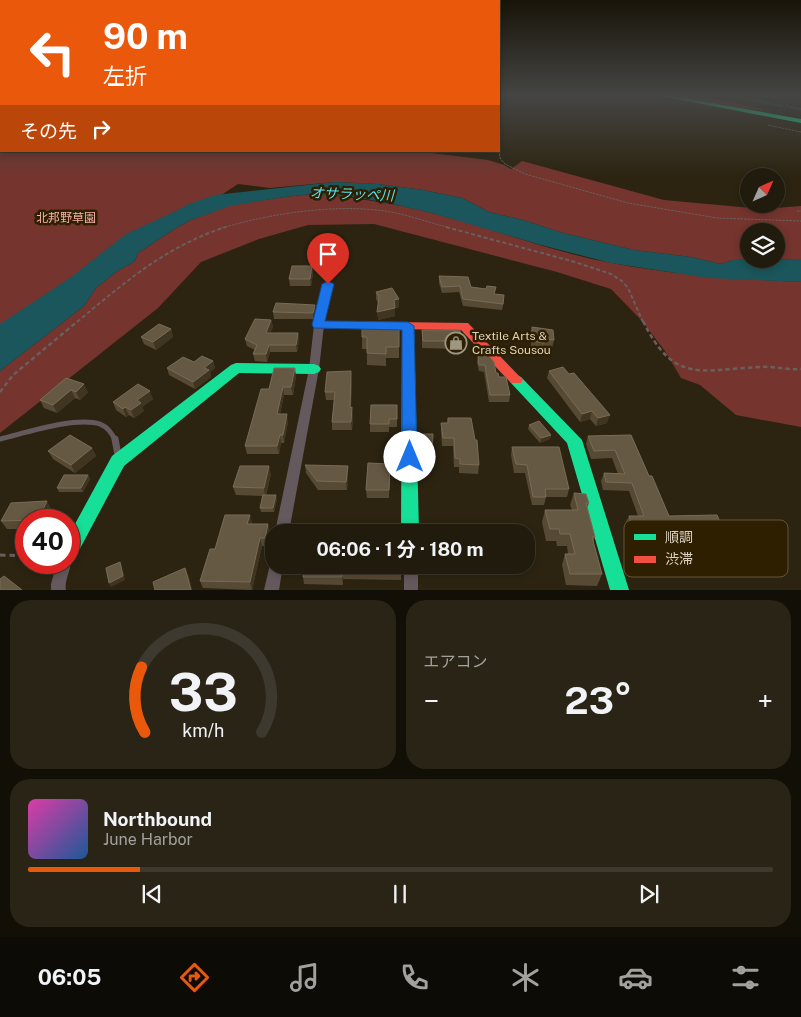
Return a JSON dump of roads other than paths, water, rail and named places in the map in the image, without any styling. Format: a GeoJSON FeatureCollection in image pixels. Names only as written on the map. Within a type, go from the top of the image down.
{"type":"FeatureCollection","features":[{"type":"Feature","properties":{"kind":"main road"},"geometry":{"type":"LineString","coordinates":[[318,325],[464,326],[574,440],[620,590]]}},
{"type":"Feature","properties":{"kind":"main road"},"geometry":{"type":"LineString","coordinates":[[408,326],[410,524]]}},
{"type":"Feature","properties":{"kind":"main road"},"geometry":{"type":"LineString","coordinates":[[80,532],[118,462],[236,368],[314,369]]}},
{"type":"Feature","properties":{"kind":"street"},"geometry":{"type":"LineString","coordinates":[[284,524],[314,369],[318,325],[328,284]]}},
{"type":"Feature","properties":{"kind":"street"},"geometry":{"type":"LineString","coordinates":[[59,590],[58,584],[61,574]]}},
{"type":"Feature","properties":{"kind":"street"},"geometry":{"type":"LineString","coordinates":[[271,590],[274,574]]}},
{"type":"Feature","properties":{"kind":"street"},"geometry":{"type":"LineString","coordinates":[[411,574],[411,590]]}},
{"type":"Feature","properties":{"kind":"lane"},"geometry":{"type":"LineString","coordinates":[[0,439],[83,421],[100,424],[112,433],[118,445],[118,462]]}},
{"type":"Feature","properties":{"kind":"water","name":"オサラッペ川"},"geometry":{"type":"Polygon","coordinates":[[[335,182],[378,184],[423,190],[462,198],[489,212],[523,220],[563,233],[634,250],[691,257],[721,264],[740,260],[740,268],[785,268],[785,259],[801,259],[801,282],[708,278],[611,263],[432,213],[388,203],[354,197],[312,194],[284,197],[230,206],[191,220],[176,228],[138,253],[135,261],[116,272],[96,288],[84,306],[0,371],[0,324],[70,278],[126,234],[189,204],[215,195],[335,182]]]}},
{"type":"Feature","properties":{"kind":"place","name":"Textile Arts & Crafts Sousou"},"geometry":{"type":"Point","coordinates":[456,343]}},
{"type":"Feature","properties":{"kind":"park label","name":"北邦野草園"},"geometry":{"type":"Point","coordinates":[66,218]}}]}
